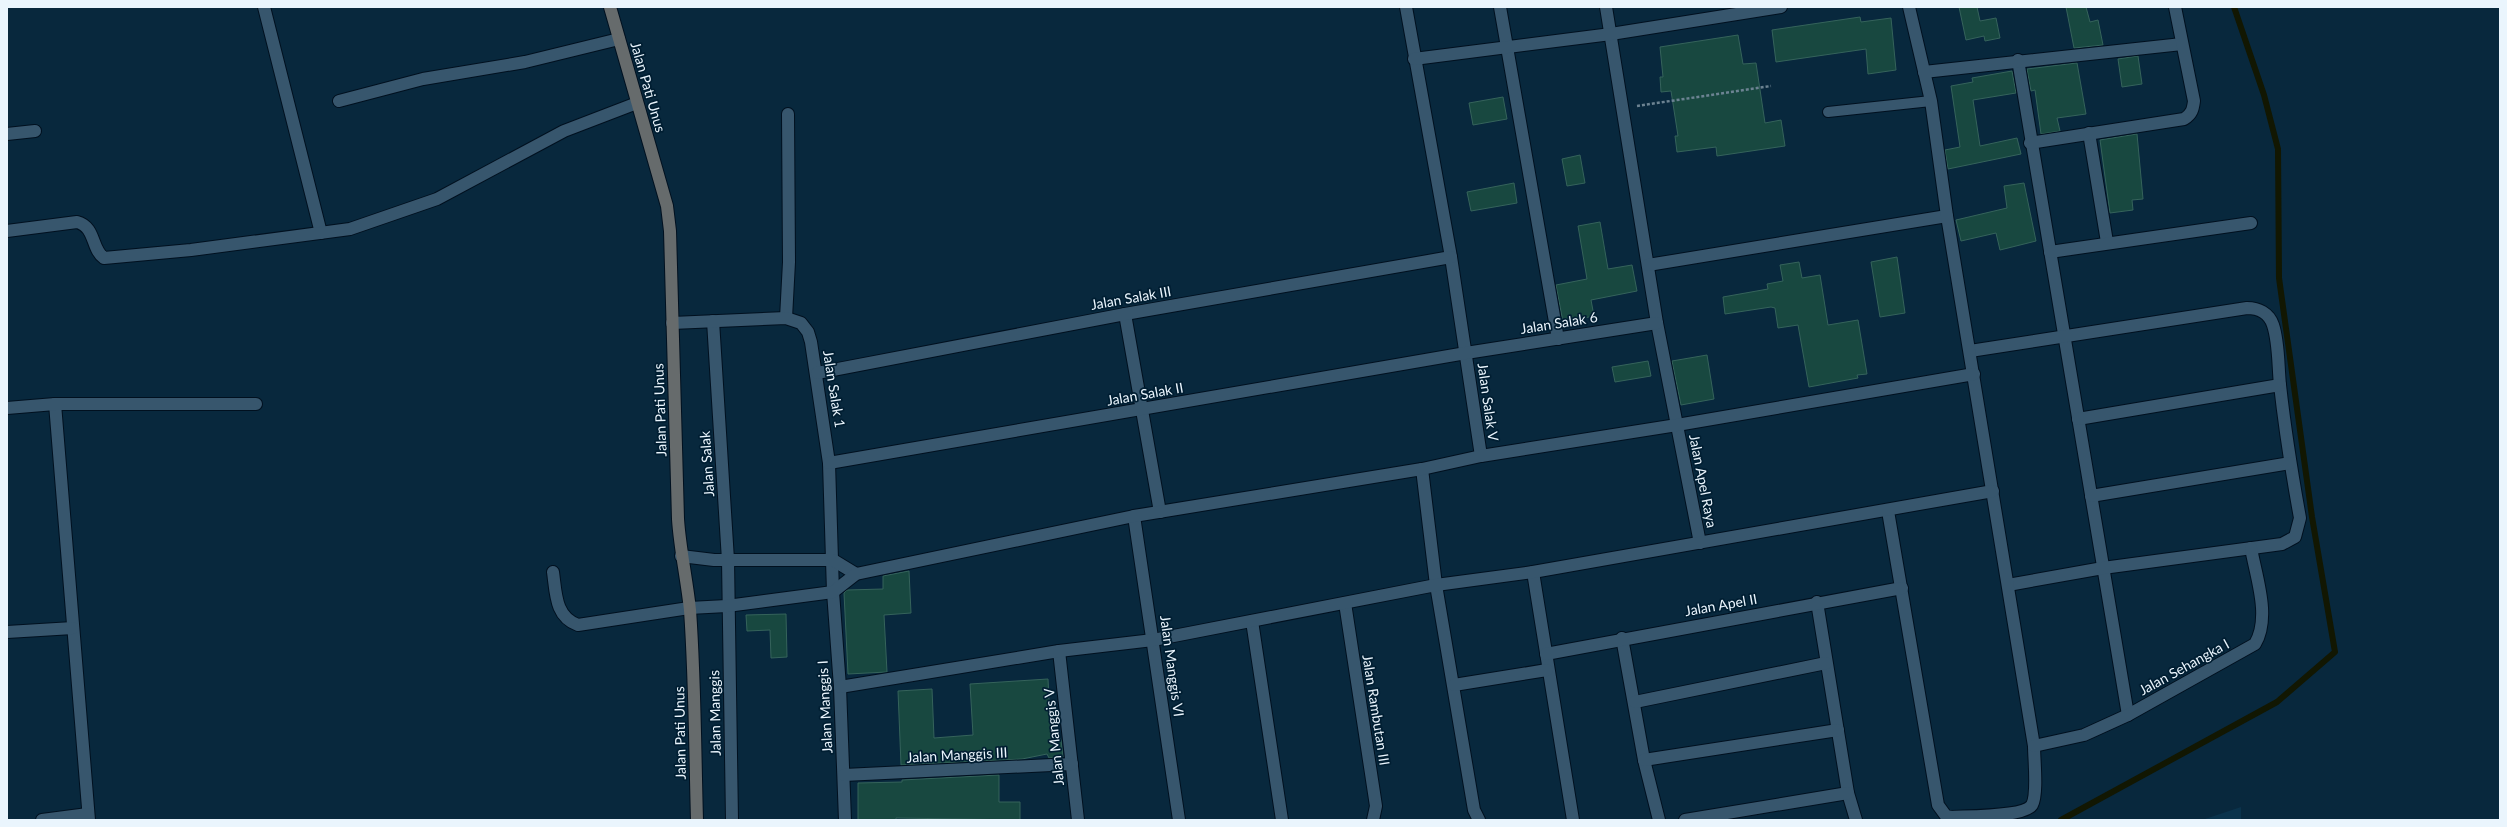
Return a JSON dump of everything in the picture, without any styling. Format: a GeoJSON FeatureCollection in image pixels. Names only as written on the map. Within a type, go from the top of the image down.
{"type":"FeatureCollection","features":[{"type":"Feature","properties":{"kind":"main road","name":"Jalan Pati Unus"},"geometry":{"type":"LineString","coordinates":[[610,7],[667,206],[670,231],[681,556],[694,608],[697,820]]}},
{"type":"Feature","properties":{"kind":"street"},"geometry":{"type":"LineString","coordinates":[[264,7],[320,233]]}},
{"type":"Feature","properties":{"kind":"street","name":"Jalan Salak V"},"geometry":{"type":"LineString","coordinates":[[1406,7],[1414,59],[1451,257],[1481,456]]}},
{"type":"Feature","properties":{"kind":"street"},"geometry":{"type":"LineString","coordinates":[[1500,7],[1505,46],[1558,339]]}},
{"type":"Feature","properties":{"kind":"street","name":"Jalan Apel Raya"},"geometry":{"type":"LineString","coordinates":[[1606,7],[1657,323],[1700,543]]}},
{"type":"Feature","properties":{"kind":"street"},"geometry":{"type":"LineString","coordinates":[[1414,59],[1505,46],[1611,34],[1781,7]]}},
{"type":"Feature","properties":{"kind":"street"},"geometry":{"type":"LineString","coordinates":[[1888,511],[1902,588],[1935,797],[1941,811],[1951,817],[2014,813],[2026,810],[2032,805],[2034,796],[2034,746],[1947,216],[1931,101],[1909,7]]}},
{"type":"Feature","properties":{"kind":"street"},"geometry":{"type":"LineString","coordinates":[[2030,143],[2184,119],[2189,116],[2194,109],[2194,101],[2174,7]]}},
{"type":"Feature","properties":{"kind":"street"},"geometry":{"type":"LineString","coordinates":[[339,100],[423,79],[525,62],[619,39]]}},
{"type":"Feature","properties":{"kind":"street"},"geometry":{"type":"LineString","coordinates":[[1924,72],[2018,60],[2182,44]]}},
{"type":"Feature","properties":{"kind":"street"},"geometry":{"type":"LineString","coordinates":[[2018,60],[2030,143],[2050,252],[2128,715]]}},
{"type":"Feature","properties":{"kind":"street"},"geometry":{"type":"LineString","coordinates":[[7,231],[77,222],[82,223],[91,232],[101,255],[104,258],[191,250],[350,230],[437,198],[564,132],[637,103]]}},
{"type":"Feature","properties":{"kind":"street"},"geometry":{"type":"LineString","coordinates":[[786,318],[789,262],[788,114]]}},
{"type":"Feature","properties":{"kind":"street"},"geometry":{"type":"LineString","coordinates":[[7,134],[35,131]]}},
{"type":"Feature","properties":{"kind":"street"},"geometry":{"type":"LineString","coordinates":[[2089,133],[2107,242]]}},
{"type":"Feature","properties":{"kind":"street"},"geometry":{"type":"LineString","coordinates":[[1648,265],[1947,216]]}},
{"type":"Feature","properties":{"kind":"street"},"geometry":{"type":"LineString","coordinates":[[2050,252],[2107,242],[2251,223]]}},
{"type":"Feature","properties":{"kind":"street","name":"Jalan Salak III"},"geometry":{"type":"LineString","coordinates":[[817,373],[1125,314],[1451,257]]}},
{"type":"Feature","properties":{"kind":"street"},"geometry":{"type":"LineString","coordinates":[[1970,351],[2256,308],[2265,313],[2273,324],[2290,462],[2300,518],[2298,532],[2291,541],[2282,544],[2103,568],[2008,586]]}},
{"type":"Feature","properties":{"kind":"street"},"geometry":{"type":"LineString","coordinates":[[1125,314],[1160,512]]}},
{"type":"Feature","properties":{"kind":"street","name":"Jalan Salak 1"},"geometry":{"type":"LineString","coordinates":[[672,323],[786,318],[801,323],[808,332],[817,373],[829,463],[833,560],[832,592]]}},
{"type":"Feature","properties":{"kind":"street","name":"Jalan Salak"},"geometry":{"type":"LineString","coordinates":[[713,321],[728,560],[727,606]]}},
{"type":"Feature","properties":{"kind":"street","name":"Jalan Salak 6"},"geometry":{"type":"LineString","coordinates":[[1466,353],[1657,323]]}},
{"type":"Feature","properties":{"kind":"street","name":"Jalan Salak II"},"geometry":{"type":"LineString","coordinates":[[829,463],[1143,410],[1466,353]]}},
{"type":"Feature","properties":{"kind":"street"},"geometry":{"type":"LineString","coordinates":[[553,572],[558,606],[569,622],[578,625],[694,608],[727,606],[832,592],[856,574],[1134,516],[1422,469],[1481,456],[1677,426],[1974,374]]}},
{"type":"Feature","properties":{"kind":"street"},"geometry":{"type":"LineString","coordinates":[[2078,419],[2280,385]]}},
{"type":"Feature","properties":{"kind":"street"},"geometry":{"type":"LineString","coordinates":[[7,408],[55,404],[256,404]]}},
{"type":"Feature","properties":{"kind":"street"},"geometry":{"type":"LineString","coordinates":[[42,820],[88,817],[55,404]]}},
{"type":"Feature","properties":{"kind":"street"},"geometry":{"type":"LineString","coordinates":[[2091,496],[2290,462]]}},
{"type":"Feature","properties":{"kind":"street"},"geometry":{"type":"LineString","coordinates":[[1422,469],[1436,585],[1474,810],[1479,820]]}},
{"type":"Feature","properties":{"kind":"street"},"geometry":{"type":"LineString","coordinates":[[840,687],[1059,651],[1153,640],[1345,604],[1436,585],[1533,572],[1888,511],[1993,491]]}},
{"type":"Feature","properties":{"kind":"street","name":"Jalan Manggis VI"},"geometry":{"type":"LineString","coordinates":[[1134,516],[1179,820]]}},
{"type":"Feature","properties":{"kind":"street","name":"Jalan Sehangka I"},"geometry":{"type":"LineString","coordinates":[[2034,746],[2084,735],[2128,715],[2255,644],[2261,634],[2262,614],[2251,548]]}},
{"type":"Feature","properties":{"kind":"street"},"geometry":{"type":"LineString","coordinates":[[681,556],[699,560],[833,560],[856,574]]}},
{"type":"Feature","properties":{"kind":"street"},"geometry":{"type":"LineString","coordinates":[[1533,572],[1546,654],[1547,670],[1573,820]]}},
{"type":"Feature","properties":{"kind":"street","name":"Jalan Apel II"},"geometry":{"type":"LineString","coordinates":[[1546,654],[1622,638],[1902,588]]}},
{"type":"Feature","properties":{"kind":"street","name":"Jalan Manggis I"},"geometry":{"type":"LineString","coordinates":[[832,592],[840,687],[845,820]]}},
{"type":"Feature","properties":{"kind":"street"},"geometry":{"type":"LineString","coordinates":[[1817,602],[1848,793],[1856,820]]}},
{"type":"Feature","properties":{"kind":"street","name":"Jalan Rambutan III"},"geometry":{"type":"LineString","coordinates":[[1345,604],[1376,806],[1373,820]]}},
{"type":"Feature","properties":{"kind":"street","name":"Jalan Manggis"},"geometry":{"type":"LineString","coordinates":[[727,606],[732,820]]}},
{"type":"Feature","properties":{"kind":"street"},"geometry":{"type":"LineString","coordinates":[[1252,621],[1278,806],[1282,820]]}},
{"type":"Feature","properties":{"kind":"street"},"geometry":{"type":"LineString","coordinates":[[7,632],[73,628]]}},
{"type":"Feature","properties":{"kind":"street"},"geometry":{"type":"LineString","coordinates":[[1622,638],[1635,702],[1644,760],[1659,820]]}},
{"type":"Feature","properties":{"kind":"street","name":"Jalan Manggis V"},"geometry":{"type":"LineString","coordinates":[[1059,651],[1078,820]]}},
{"type":"Feature","properties":{"kind":"street"},"geometry":{"type":"LineString","coordinates":[[1635,702],[1826,663]]}},
{"type":"Feature","properties":{"kind":"street"},"geometry":{"type":"LineString","coordinates":[[1454,685],[1547,670]]}},
{"type":"Feature","properties":{"kind":"street"},"geometry":{"type":"LineString","coordinates":[[1644,760],[1838,730]]}},
{"type":"Feature","properties":{"kind":"street","name":"Jalan Manggis III"},"geometry":{"type":"LineString","coordinates":[[844,775],[1072,764]]}},
{"type":"Feature","properties":{"kind":"street"},"geometry":{"type":"LineString","coordinates":[[1685,820],[1848,793]]}},
{"type":"Feature","properties":{"kind":"lane"},"geometry":{"type":"LineString","coordinates":[[1828,112],[1931,101]]}},
{"type":"Feature","properties":{"kind":"path"},"geometry":{"type":"LineString","coordinates":[[1622,108],[1771,86]]}},
{"type":"Feature","properties":{"kind":"shaded area"},"geometry":{"type":"Polygon","coordinates":[[[2241,807],[2241,820],[2202,820],[2241,807]]]}},
{"type":"Feature","properties":{"kind":"building"},"geometry":{"type":"Polygon","coordinates":[[[1959,7],[1977,7],[1980,21],[1996,18],[2000,38],[1985,41],[1984,36],[1966,40],[1959,7]]]}},
{"type":"Feature","properties":{"kind":"building"},"geometry":{"type":"Polygon","coordinates":[[[2066,7],[2086,7],[2090,22],[2098,20],[2103,45],[2074,48],[2066,7]]]}},
{"type":"Feature","properties":{"kind":"building"},"geometry":{"type":"Polygon","coordinates":[[[1860,17],[1861,22],[1891,18],[1896,70],[1868,74],[1866,49],[1776,62],[1772,30],[1860,17]]]}},
{"type":"Feature","properties":{"kind":"building"},"geometry":{"type":"Polygon","coordinates":[[[1738,35],[1743,64],[1756,63],[1765,123],[1781,120],[1785,146],[1717,156],[1716,147],[1677,152],[1675,136],[1678,136],[1671,91],[1661,92],[1660,77],[1663,77],[1660,47],[1738,35]]]}},
{"type":"Feature","properties":{"kind":"building"},"geometry":{"type":"Polygon","coordinates":[[[2138,56],[2142,84],[2122,87],[2118,59],[2138,56]]]}},
{"type":"Feature","properties":{"kind":"building"},"geometry":{"type":"Polygon","coordinates":[[[2077,63],[2086,114],[2057,118],[2060,131],[2041,134],[2035,90],[2031,91],[2027,69],[2077,63]]]}},
{"type":"Feature","properties":{"kind":"building"},"geometry":{"type":"Polygon","coordinates":[[[2012,71],[2016,93],[1973,100],[1980,146],[2017,138],[2021,154],[1948,169],[1945,150],[1960,147],[1951,86],[1973,82],[1972,78],[2012,71]]]}},
{"type":"Feature","properties":{"kind":"building"},"geometry":{"type":"Polygon","coordinates":[[[1503,97],[1507,119],[1473,125],[1469,103],[1503,97]]]}},
{"type":"Feature","properties":{"kind":"building"},"geometry":{"type":"Polygon","coordinates":[[[2137,134],[2143,199],[2132,200],[2133,210],[2110,213],[2100,140],[2137,134]]]}},
{"type":"Feature","properties":{"kind":"building"},"geometry":{"type":"Polygon","coordinates":[[[1580,155],[1585,183],[1567,186],[1562,159],[1580,155]]]}},
{"type":"Feature","properties":{"kind":"building"},"geometry":{"type":"Polygon","coordinates":[[[1514,183],[1517,203],[1471,211],[1467,192],[1514,183]]]}},
{"type":"Feature","properties":{"kind":"building"},"geometry":{"type":"Polygon","coordinates":[[[2024,183],[2036,241],[2000,250],[1996,233],[1961,241],[1956,220],[2007,208],[2004,186],[2024,183]]]}},
{"type":"Feature","properties":{"kind":"building"},"geometry":{"type":"Polygon","coordinates":[[[1600,222],[1608,269],[1632,265],[1637,291],[1591,300],[1594,316],[1563,322],[1556,285],[1587,279],[1578,226],[1600,222]]]}},
{"type":"Feature","properties":{"kind":"building"},"geometry":{"type":"Polygon","coordinates":[[[1897,257],[1905,313],[1880,317],[1871,262],[1897,257]]]}},
{"type":"Feature","properties":{"kind":"building"},"geometry":{"type":"Polygon","coordinates":[[[1799,262],[1802,278],[1820,275],[1828,325],[1858,320],[1867,374],[1857,375],[1858,378],[1809,387],[1798,325],[1778,328],[1775,308],[1771,307],[1725,314],[1723,297],[1768,289],[1767,284],[1783,281],[1780,265],[1799,262]]]}},
{"type":"Feature","properties":{"kind":"building"},"geometry":{"type":"Polygon","coordinates":[[[1707,355],[1714,399],[1681,405],[1672,361],[1707,355]]]}},
{"type":"Feature","properties":{"kind":"building"},"geometry":{"type":"Polygon","coordinates":[[[1648,361],[1651,376],[1615,382],[1612,367],[1648,361]]]}},
{"type":"Feature","properties":{"kind":"building"},"geometry":{"type":"Polygon","coordinates":[[[909,571],[911,613],[884,615],[887,672],[848,674],[844,593],[847,590],[883,589],[883,576],[909,571]]]}},
{"type":"Feature","properties":{"kind":"building"},"geometry":{"type":"Polygon","coordinates":[[[786,614],[787,657],[771,658],[770,630],[747,631],[746,615],[786,614]]]}},
{"type":"Feature","properties":{"kind":"building"},"geometry":{"type":"Polygon","coordinates":[[[1048,679],[1050,721],[1061,740],[1063,757],[1049,758],[1047,754],[1022,759],[901,765],[898,691],[932,689],[934,738],[973,735],[970,684],[1048,679]]]}},
{"type":"Feature","properties":{"kind":"building"},"geometry":{"type":"Polygon","coordinates":[[[999,775],[999,802],[1020,802],[1020,820],[896,818],[896,820],[858,820],[858,783],[902,782],[902,780],[999,775]]]}},
{"type":"Feature","properties":{"kind":"waterway"},"geometry":{"type":"LineString","coordinates":[[2061,820],[2277,702],[2335,652],[2312,517],[2279,278],[2278,149],[2264,95],[2234,7]]}}]}
